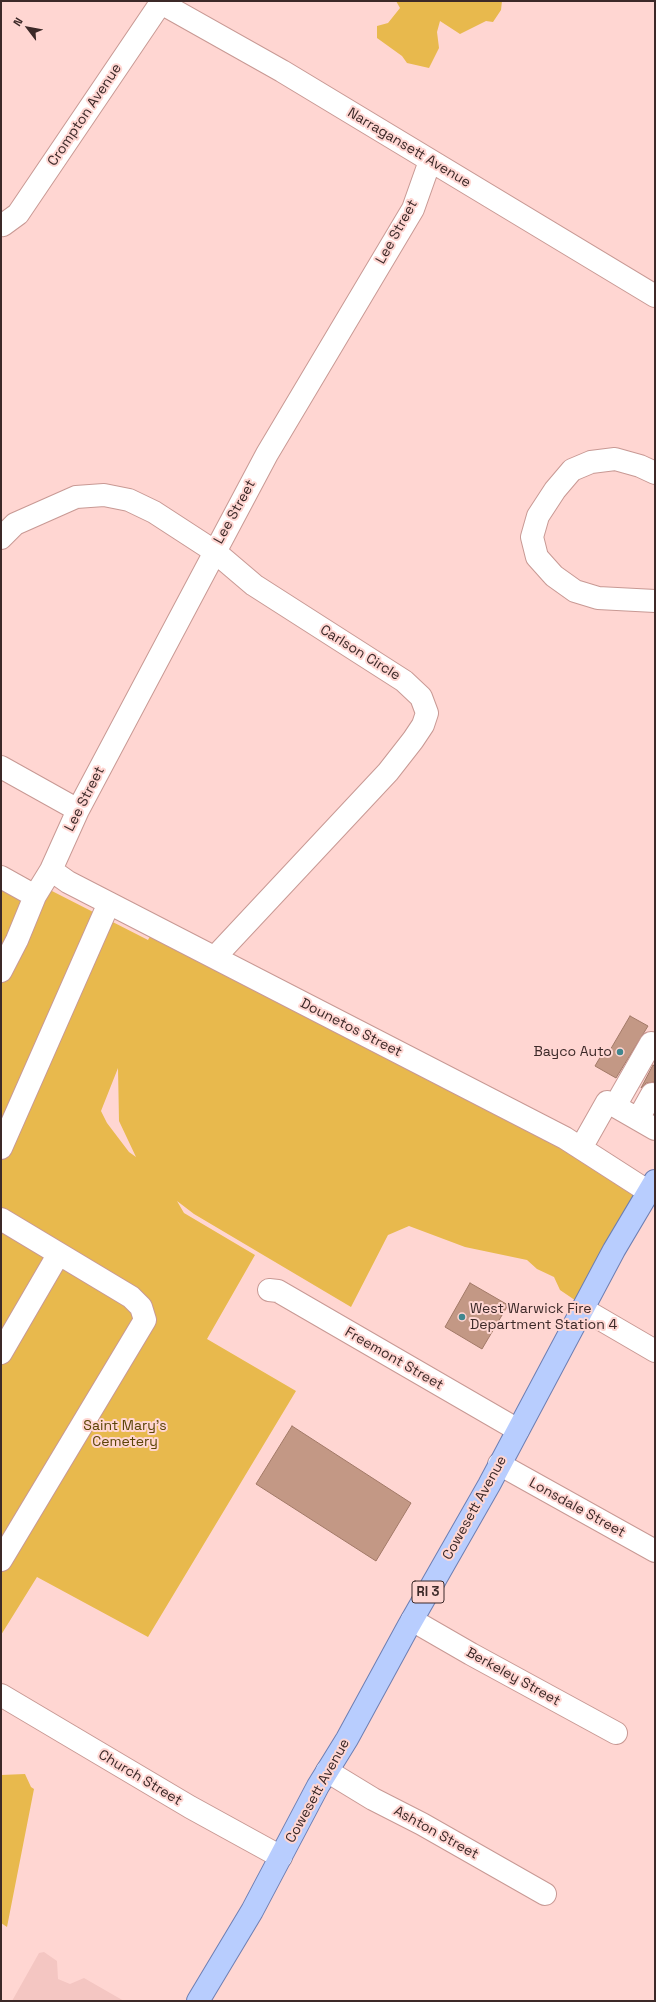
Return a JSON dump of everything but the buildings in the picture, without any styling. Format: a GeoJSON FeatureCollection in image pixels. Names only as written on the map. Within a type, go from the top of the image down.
{"type":"FeatureCollection","features":[{"type":"Feature","properties":{"kind":"main road","name":"Cowesett Avenue"},"geometry":{"type":"LineString","coordinates":[[198,2001],[252,1911],[327,1771],[347,1739],[652,1186]]}},
{"type":"Feature","properties":{"kind":"street","name":"Narragansett Avenue"},"geometry":{"type":"LineString","coordinates":[[162,2],[282,71],[655,296]]}},
{"type":"Feature","properties":{"kind":"street","name":"Crompton Avenue"},"geometry":{"type":"LineString","coordinates":[[2,225],[18,214],[162,2]]}},
{"type":"Feature","properties":{"kind":"street","name":"Lee Street"},"geometry":{"type":"LineString","coordinates":[[1,971],[17,940],[35,896],[51,870],[78,810],[214,551],[266,454],[413,209],[430,161]]}},
{"type":"Feature","properties":{"kind":"street"},"geometry":{"type":"LineString","coordinates":[[655,473],[640,466],[615,459],[591,462],[572,470],[555,490],[538,516],[532,537],[537,557],[554,576],[575,591],[598,598],[655,601]]}},
{"type":"Feature","properties":{"kind":"street","name":"Carlson Circle"},"geometry":{"type":"LineString","coordinates":[[1,538],[15,524],[76,497],[104,496],[129,500],[154,512],[214,551],[254,585],[404,681],[421,697],[427,713],[423,725],[388,772],[215,957]]}},
{"type":"Feature","properties":{"kind":"street"},"geometry":{"type":"LineString","coordinates":[[1,767],[78,810]]}},
{"type":"Feature","properties":{"kind":"street","name":"Dounetos Street"},"geometry":{"type":"LineString","coordinates":[[51,870],[68,882],[215,957],[652,1186]]}},
{"type":"Feature","properties":{"kind":"street"},"geometry":{"type":"LineString","coordinates":[[1,877],[35,896]]}},
{"type":"Feature","properties":{"kind":"street"},"geometry":{"type":"LineString","coordinates":[[1,1148],[109,903]]}},
{"type":"Feature","properties":{"kind":"street"},"geometry":{"type":"LineString","coordinates":[[615,1106],[651,1043],[655,1045]]}},
{"type":"Feature","properties":{"kind":"street"},"geometry":{"type":"LineString","coordinates":[[581,1148],[607,1102],[650,1125],[652,1094]]}},
{"type":"Feature","properties":{"kind":"street"},"geometry":{"type":"LineString","coordinates":[[1,1219],[131,1298],[142,1307],[145,1320],[1,1560]]}},
{"type":"Feature","properties":{"kind":"street"},"geometry":{"type":"LineString","coordinates":[[1,1353],[58,1255]]}},
{"type":"Feature","properties":{"kind":"street","name":"Freemont Street"},"geometry":{"type":"LineString","coordinates":[[269,1290],[278,1291],[518,1430]]}},
{"type":"Feature","properties":{"kind":"street"},"geometry":{"type":"LineString","coordinates":[[583,1309],[655,1351]]}},
{"type":"Feature","properties":{"kind":"street","name":"Lonsdale Street"},"geometry":{"type":"LineString","coordinates":[[499,1464],[655,1551]]}},
{"type":"Feature","properties":{"kind":"street","name":"Berkeley Street"},"geometry":{"type":"LineString","coordinates":[[412,1620],[470,1654],[616,1733]]}},
{"type":"Feature","properties":{"kind":"street","name":"Church Street"},"geometry":{"type":"LineString","coordinates":[[1,1695],[190,1807],[281,1857]]}},
{"type":"Feature","properties":{"kind":"street","name":"Ashton Street"},"geometry":{"type":"LineString","coordinates":[[327,1771],[373,1799],[422,1824],[545,1894]]}},
{"type":"Feature","properties":{"kind":"shaded area"},"geometry":{"type":"Polygon","coordinates":[[[44,1952],[57,1961],[58,1979],[70,1984],[84,1978],[124,2001],[12,2001],[39,1953],[44,1952]]]}},
{"type":"Feature","properties":{"kind":"green space"},"geometry":{"type":"Polygon","coordinates":[[[396,1],[502,1],[501,10],[493,22],[486,21],[460,34],[440,21],[437,32],[439,48],[429,68],[407,63],[402,56],[377,38],[377,26],[388,23],[400,8],[396,1]]]}},
{"type":"Feature","properties":{"kind":"green space","name":"Saint Mary's Cemetery"},"geometry":{"type":"Polygon","coordinates":[[[1,865],[148,940],[155,927],[650,1194],[588,1309],[560,1290],[554,1277],[537,1269],[527,1260],[465,1247],[409,1226],[388,1235],[351,1307],[194,1214],[177,1201],[184,1213],[255,1255],[207,1339],[296,1391],[148,1637],[37,1577],[1,1635],[1,865]],[[118,1068],[101,1111],[107,1123],[129,1152],[136,1157],[119,1121],[118,1068]]]}},
{"type":"Feature","properties":{"kind":"green space"},"geometry":{"type":"Polygon","coordinates":[[[25,1774],[31,1787],[34,1789],[7,1927],[1,1923],[1,1775],[25,1774]]]}},
{"type":"Feature","properties":{"kind":"place","name":"Bayco Auto"},"geometry":{"type":"Point","coordinates":[620,1052]}},
{"type":"Feature","properties":{"kind":"place","name":"West Warwick Fire Department Station 4"},"geometry":{"type":"Point","coordinates":[462,1317]}}]}
